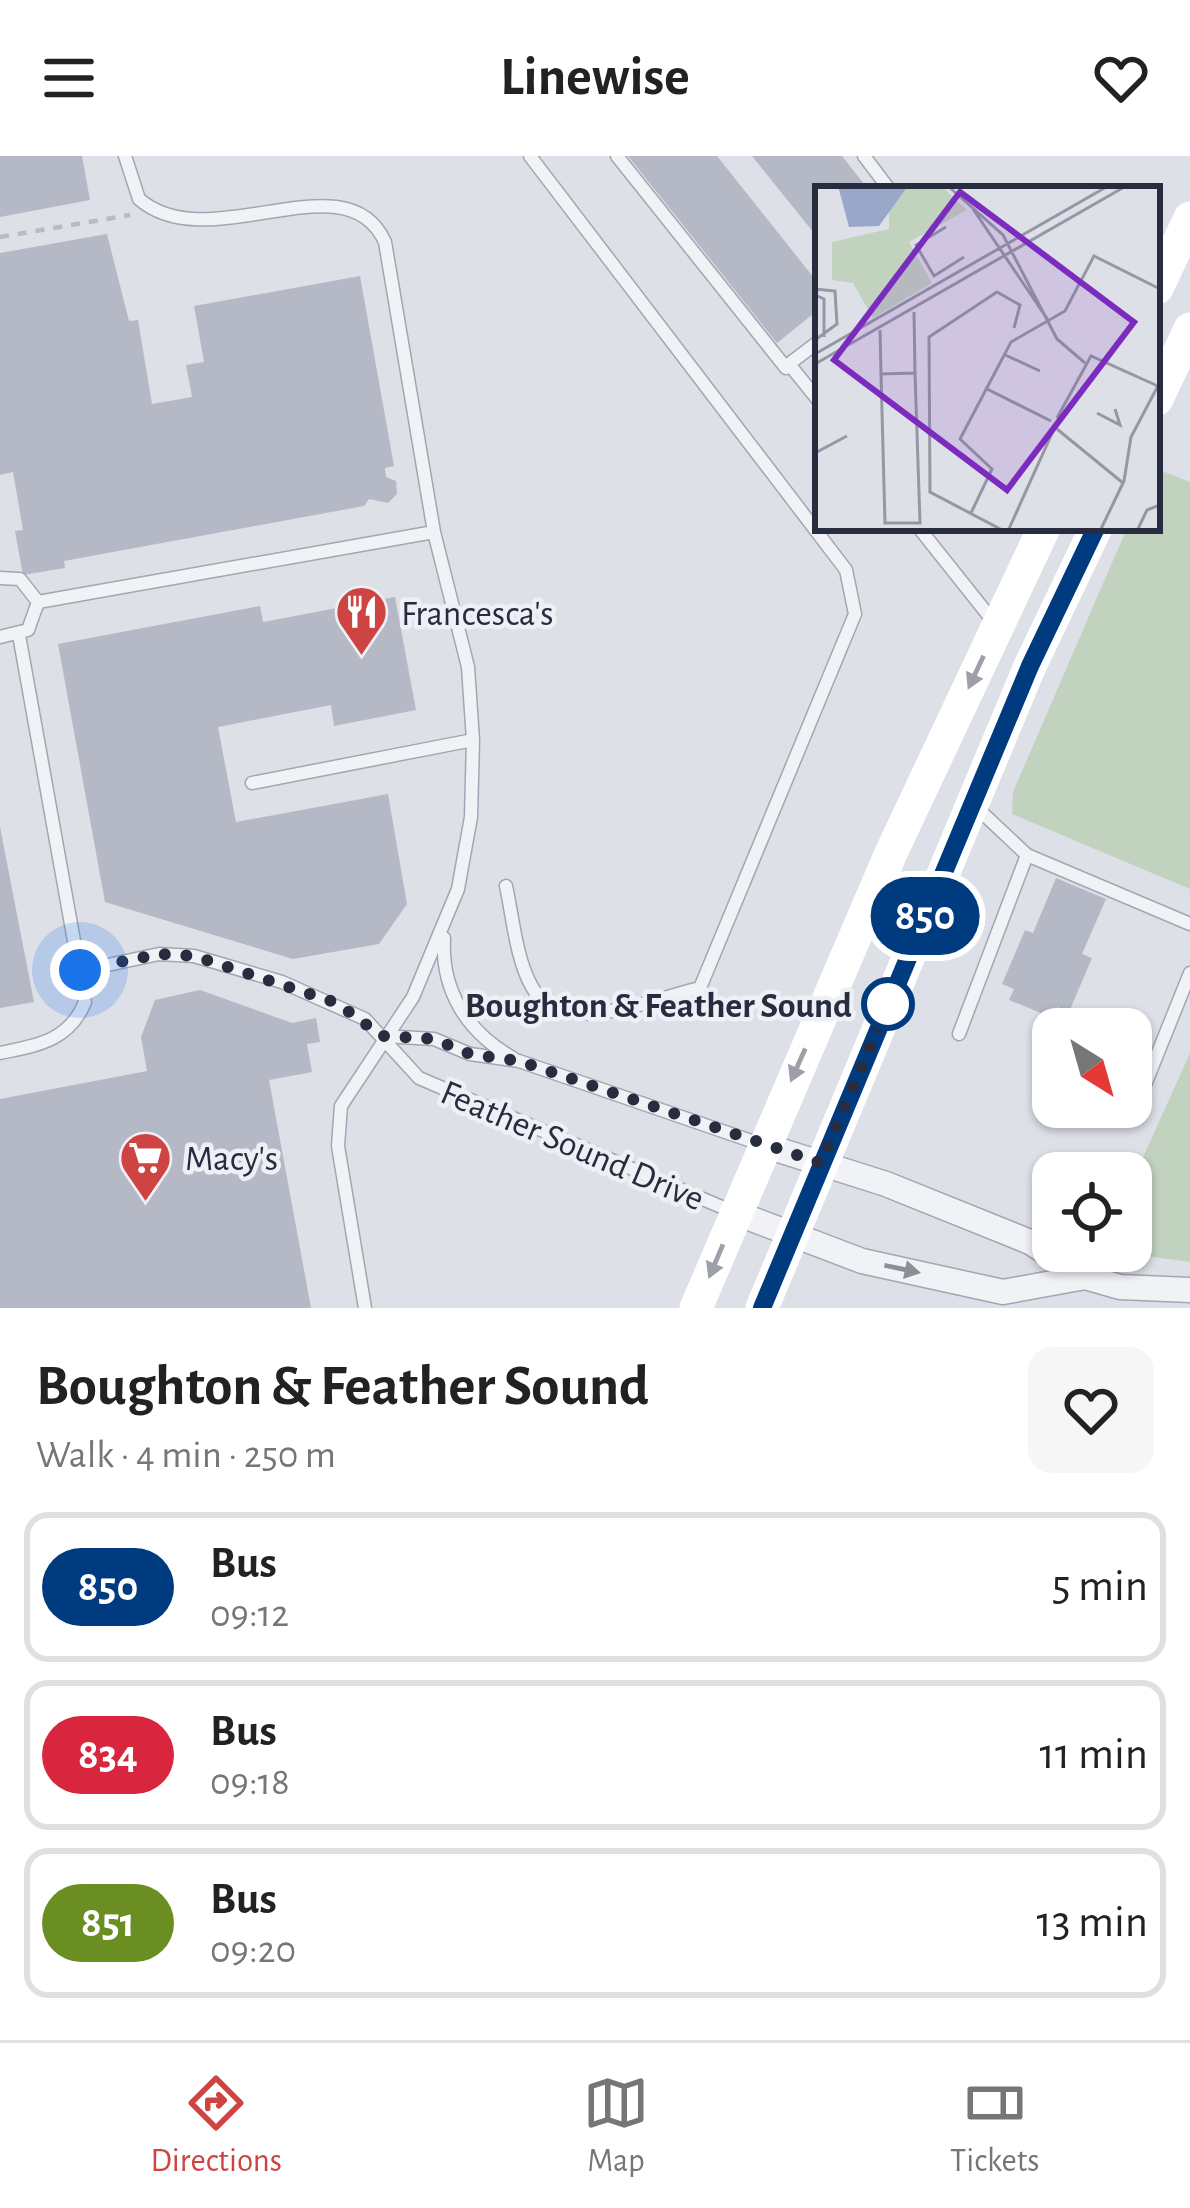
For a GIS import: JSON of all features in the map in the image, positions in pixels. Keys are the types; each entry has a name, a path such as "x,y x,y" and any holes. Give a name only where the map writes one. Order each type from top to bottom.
{"main road":[{"path":"1160,282 1190,218"},
{"path":"1160,392 1190,329"},
{"path":"696,1308 763,1145 1043,531"},
{"path":"762,1308 973,804 1095,531"}],"street":[{"name":"Feather Sound Drive","path":"763,1145 1030,1242 1116,1297 1190,1290"},
{"name":"Feather Sound Drive","path":"736,1213 862,1261 1003,1292 1085,1277"}],"lane":[{"path":"125,156 130,184 152,211 187,219 337,197 368,212 386,242 434,532 468,667 473,740 471,817 458,889 413,997 349,1087 337,1130 365,1308"},
{"path":"530,156 815,529"},
{"path":"616,156 786,368 815,344"},
{"path":"863,156 887,186"},
{"path":"789,364 815,396"},
{"path":"506,886 531,986 555,1009 588,1013 700,988 855,614 846,570 816,531"},
{"path":"921,531 998,627"},
{"path":"38,602 434,532"},
{"path":"0,578 20,579 38,602 34,622 20,635 0,637"},
{"path":"0,1053 51,1042 77,1022 85,1002 20,635"},
{"path":"251,783 473,740"},
{"path":"973,804 1028,856 1190,924"},
{"path":"958,1034 1028,856"},
{"path":"444,926 443,959 450,992 466,1021 490,1045 519,1061"},
{"path":"80,970 159,954 194,956 337,1003 382,1036"},
{"path":"1152,1067 1190,973"},
{"name":"Feather Sound Drive","path":"382,1036 434,1039 470,1054 519,1061 763,1145"},
{"name":"Feather Sound Drive","path":"382,1036 419,1078 736,1213"},
{"path":"1085,1277 1086,1272"}],"path":[{"path":"0,237 152,211"}],"green space":[{"path":"1160,470 1190,482 1190,889 1012,814 1013,792 1126,531 1160,531"},
{"path":"1190,1053 1190,1262 1152,1257 1152,1152 1145,1152"}],"building":[{"path":"0,156 82,156 90,200 0,217"},
{"path":"628,156 717,156 815,279 815,312 777,343"},
{"path":"752,156 842,156 866,186 815,186 815,234"},
{"path":"107,234 129,321 138,320 152,404 192,397 186,365 204,362 194,306 360,276 394,466 385,468 386,477 396,481 397,494 388,503 369,499 364,506 64,561 65,568 23,575 15,531 23,530 13,472 0,475 0,253"},
{"path":"395,597 416,710 334,726 331,705 218,727 236,822 388,794 407,904 379,944 293,959 105,902 58,644 260,606 263,622"},
{"path":"0,827 34,1002 0,1008"},
{"path":"1056,878 1106,899 1082,954 1092,958 1071,1008 1032,1009 1009,1000 1014,989 1002,984 1025,930 1033,933"},
{"name":"Macy's","path":"200,990 292,1023 316,1018 320,1042 307,1044 312,1072 269,1080 311,1308 0,1308 0,1099 147,1071 141,1037 155,1000"}],"bus line":[{"name":"850","path":"762,1308 1030,666 1095,531"}],"place":[{"name":"Francesca's","path":"362,658"},
{"name":"Boughton & Feather Sound","path":"888,1004"},
{"name":"Macy's","path":"146,1203"}],"route":[{"path":"80,970 159,954 231,965 337,1003 365,1018 382,1036 434,1039 470,1054 519,1061 821,1163 888,1004"}]}
